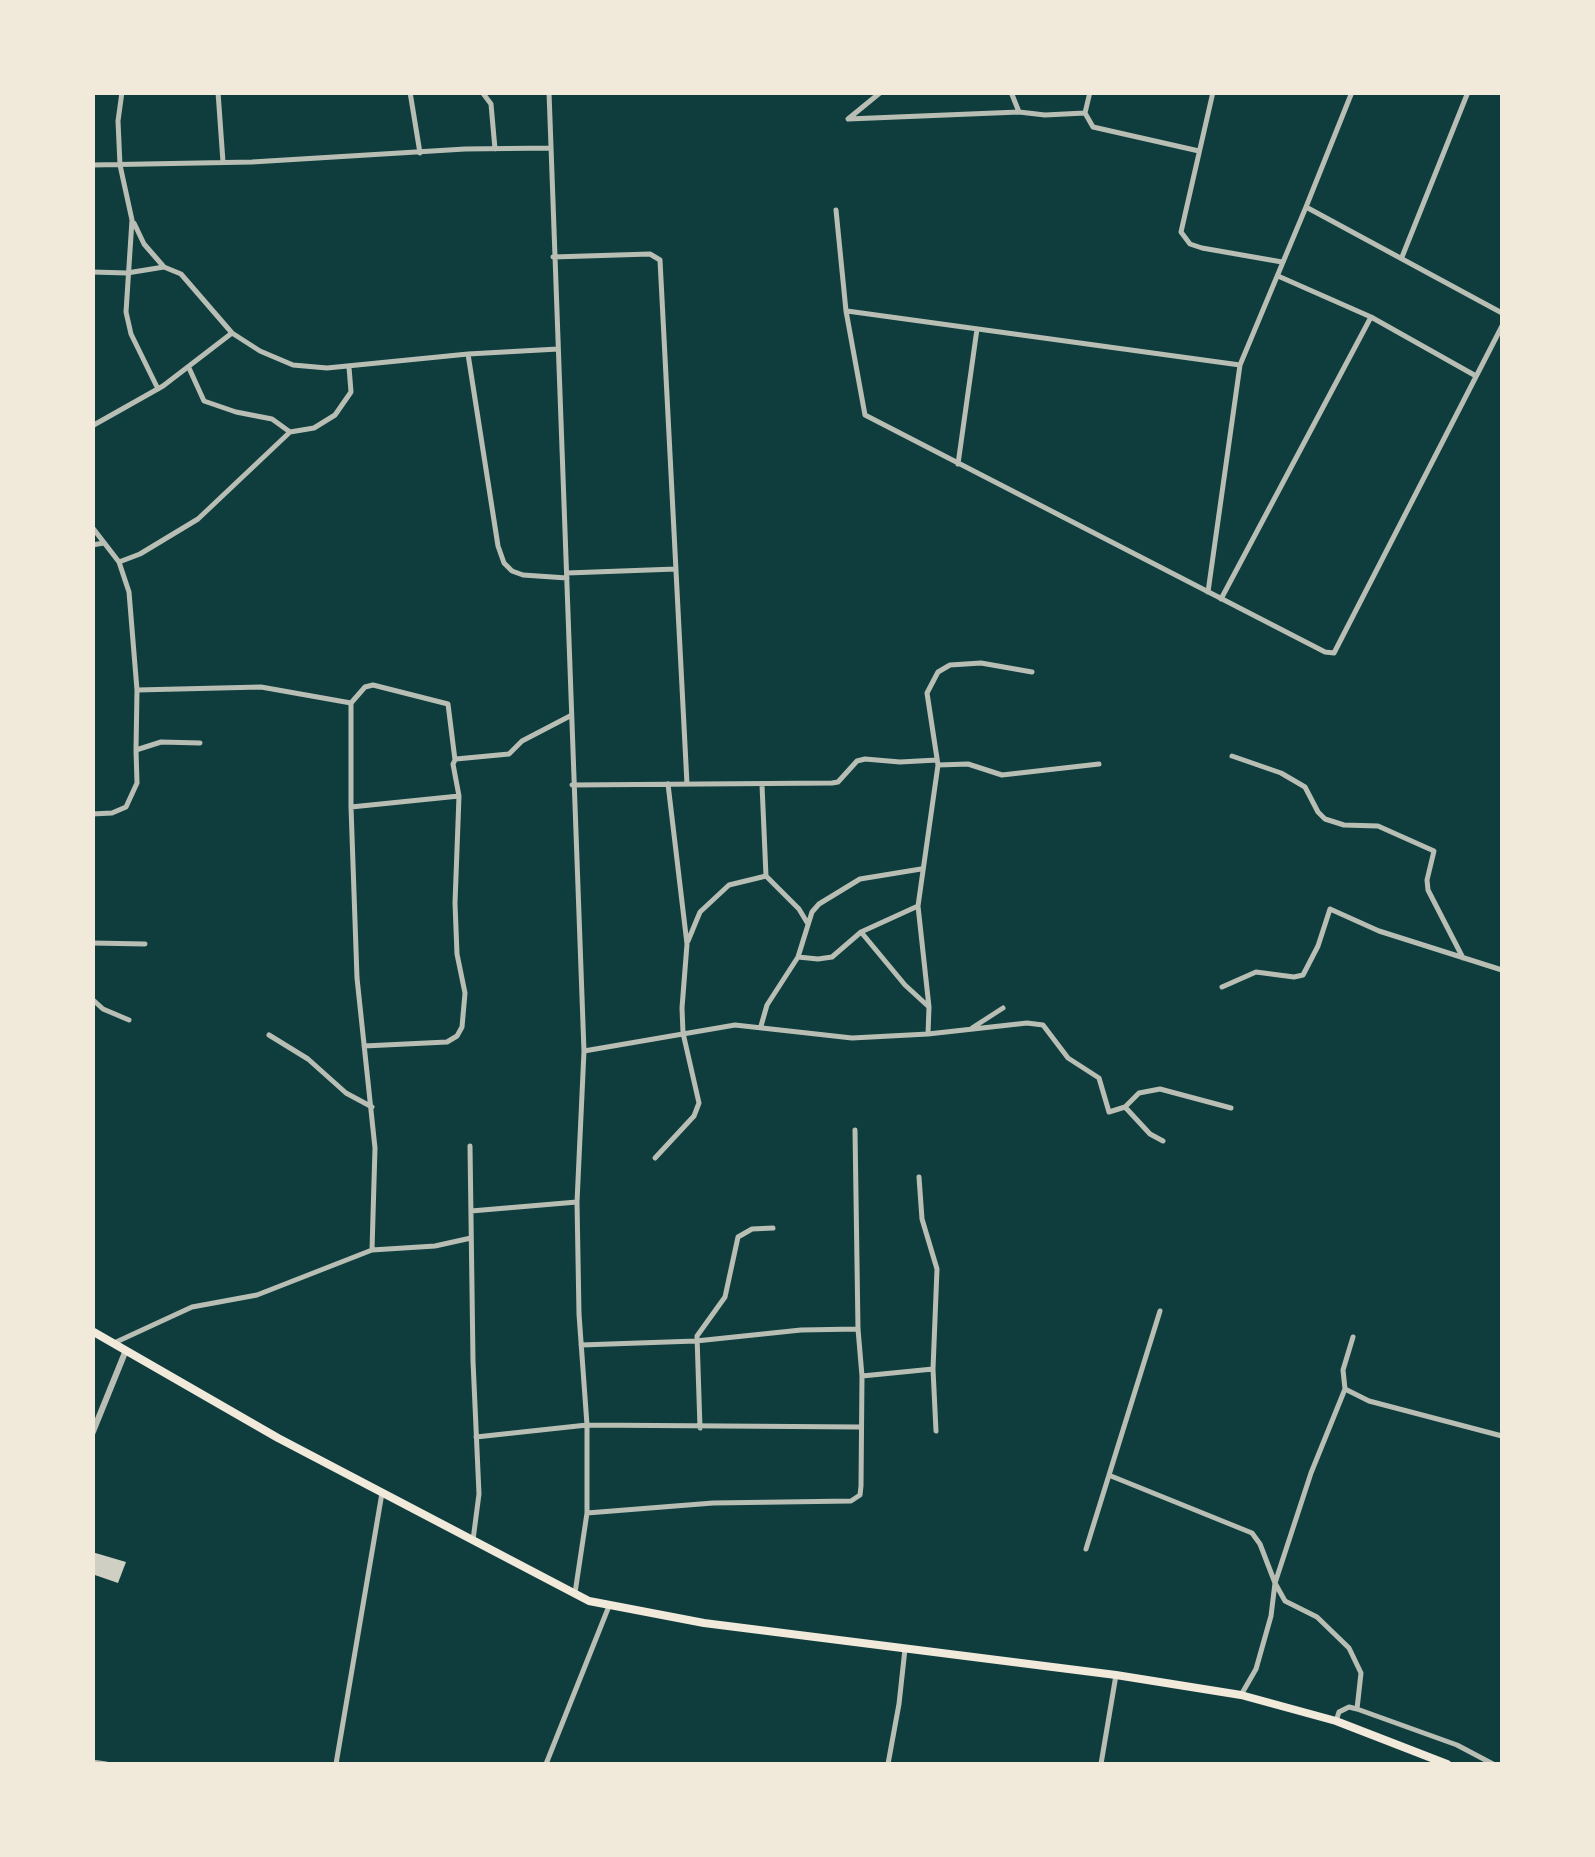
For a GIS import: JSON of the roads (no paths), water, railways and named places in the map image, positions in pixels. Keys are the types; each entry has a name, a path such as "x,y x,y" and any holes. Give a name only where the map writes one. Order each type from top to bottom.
{"main road":[{"path":"92,1331 278,1438 575,1596 704,1624 1116,1675 1241,1695 1336,1721 1447,1764"}],"street":[{"path":"122,92 118,121 120,165 132,220 144,244 164,267 180,274 232,333 260,351 293,365 349,367 558,349"},
{"path":"218,92 223,162"},
{"path":"410,92 420,153"},
{"path":"482,92 490,104 495,149"},
{"path":"549,92 584,1051 577,1202 587,1513 575,1596"},
{"path":"881,92 848,119 1085,113"},
{"path":"1011,92 1019,112"},
{"path":"1090,92 1085,113 1092,127 1198,151"},
{"path":"1213,92 1181,232 1190,244 1283,262"},
{"path":"1208,592 1240,366 1352,92"},
{"path":"1402,257 1468,92"},
{"path":"92,165 550,148"},
{"path":"1306,208 1502,313"},
{"path":"836,210 846,311 865,415 1325,652 1334,653 1502,326"},
{"path":"132,220 128,323 158,389"},
{"path":"553,258 650,254 660,260 687,784"},
{"path":"92,272 164,267"},
{"path":"1277,276 1371,317 1476,376"},
{"path":"846,311 1240,366"},
{"path":"1221,599 1371,317"},
{"path":"958,464 977,328"},
{"path":"92,426 158,389 232,333"},
{"path":"468,354 498,546 512,572 524,576 567,576 676,569"},
{"path":"119,562 140,554 198,519 290,432 314,428 335,415 351,392 349,367"},
{"path":"189,368 204,401 266,417 290,432"},
{"path":"92,527 119,562 129,592 137,690 137,782 126,806 112,813 92,814"},
{"path":"92,545 104,542"},
{"path":"928,1034 929,1007 918,906 938,762 926,705 931,681 950,664 965,662 1032,672"},
{"path":"364,1046 447,1042 458,1036 462,1027 465,993 457,954 459,796 448,704 374,685 365,686 352,703 351,807 357,978 364,1046 372,1107 375,1148 372,1250"},
{"path":"137,690 261,686 352,703"},
{"path":"455,760 508,754 522,741 570,716"},
{"path":"136,750 161,742 200,743"},
{"path":"1232,756 1305,786 1325,819 1378,826 1434,851 1428,890 1463,958"},
{"path":"572,785 838,782 865,758 968,764 1002,774 1099,764"},
{"path":"655,1158 694,1116 698,1104 683,1033 687,944 668,784"},
{"path":"762,785 766,876 786,894 808,924"},
{"path":"351,807 459,796"},
{"path":"761,1027 771,996 798,956 808,924 820,904 854,881 921,869"},
{"path":"687,944 700,912 729,885 766,876"},
{"path":"798,956 826,959 843,950 861,932 918,906"},
{"path":"1222,987 1256,972 1304,976 1330,909 1379,930 1502,970"},
{"path":"861,932 905,985 929,1007"},
{"path":"92,943 145,944"},
{"path":"92,998 129,1020"},
{"path":"969,1030 1003,1008"},
{"path":"584,1051 734,1025 852,1038 1027,1023 1043,1025 1068,1058 1099,1078 1109,1112 1125,1106 1139,1093 1160,1089 1231,1108"},
{"path":"269,1035 308,1058 346,1093 372,1107"},
{"path":"1125,1106 1150,1134 1163,1141"},
{"path":"587,1513 713,1503 851,1501 860,1494 862,1376 855,1130"},
{"path":"470,1146 479,1494 472,1542"},
{"path":"919,1177 922,1219 938,1269 933,1369 936,1431"},
{"path":"471,1212 577,1202"},
{"path":"700,1428 696,1341 700,1330 725,1297 738,1237 752,1229 773,1228"},
{"path":"114,1344 192,1308 258,1295 372,1250 435,1246 472,1238"},
{"path":"1086,1548 1160,1311"},
{"path":"582,1345 858,1329"},
{"path":"1241,1695 1256,1669 1271,1616 1274,1583 1345,1389 1343,1370 1353,1338"},
{"path":"92,1434 126,1350"},
{"path":"862,1376 933,1369"},
{"path":"1345,1389 1368,1401 1502,1436"},
{"path":"476,1437 587,1425 860,1427"},
{"path":"1111,1476 1252,1533 1286,1601 1317,1617 1349,1648 1361,1673 1357,1709"},
{"path":"336,1764 382,1493"},
{"path":"546,1764 609,1606"},
{"path":"888,1764 905,1648"},
{"path":"1100,1764 1116,1675"},
{"path":"1336,1721 1339,1712 1348,1707 1357,1709 1457,1745 1493,1764"},
{"path":"92,1762 106,1764"}]}
